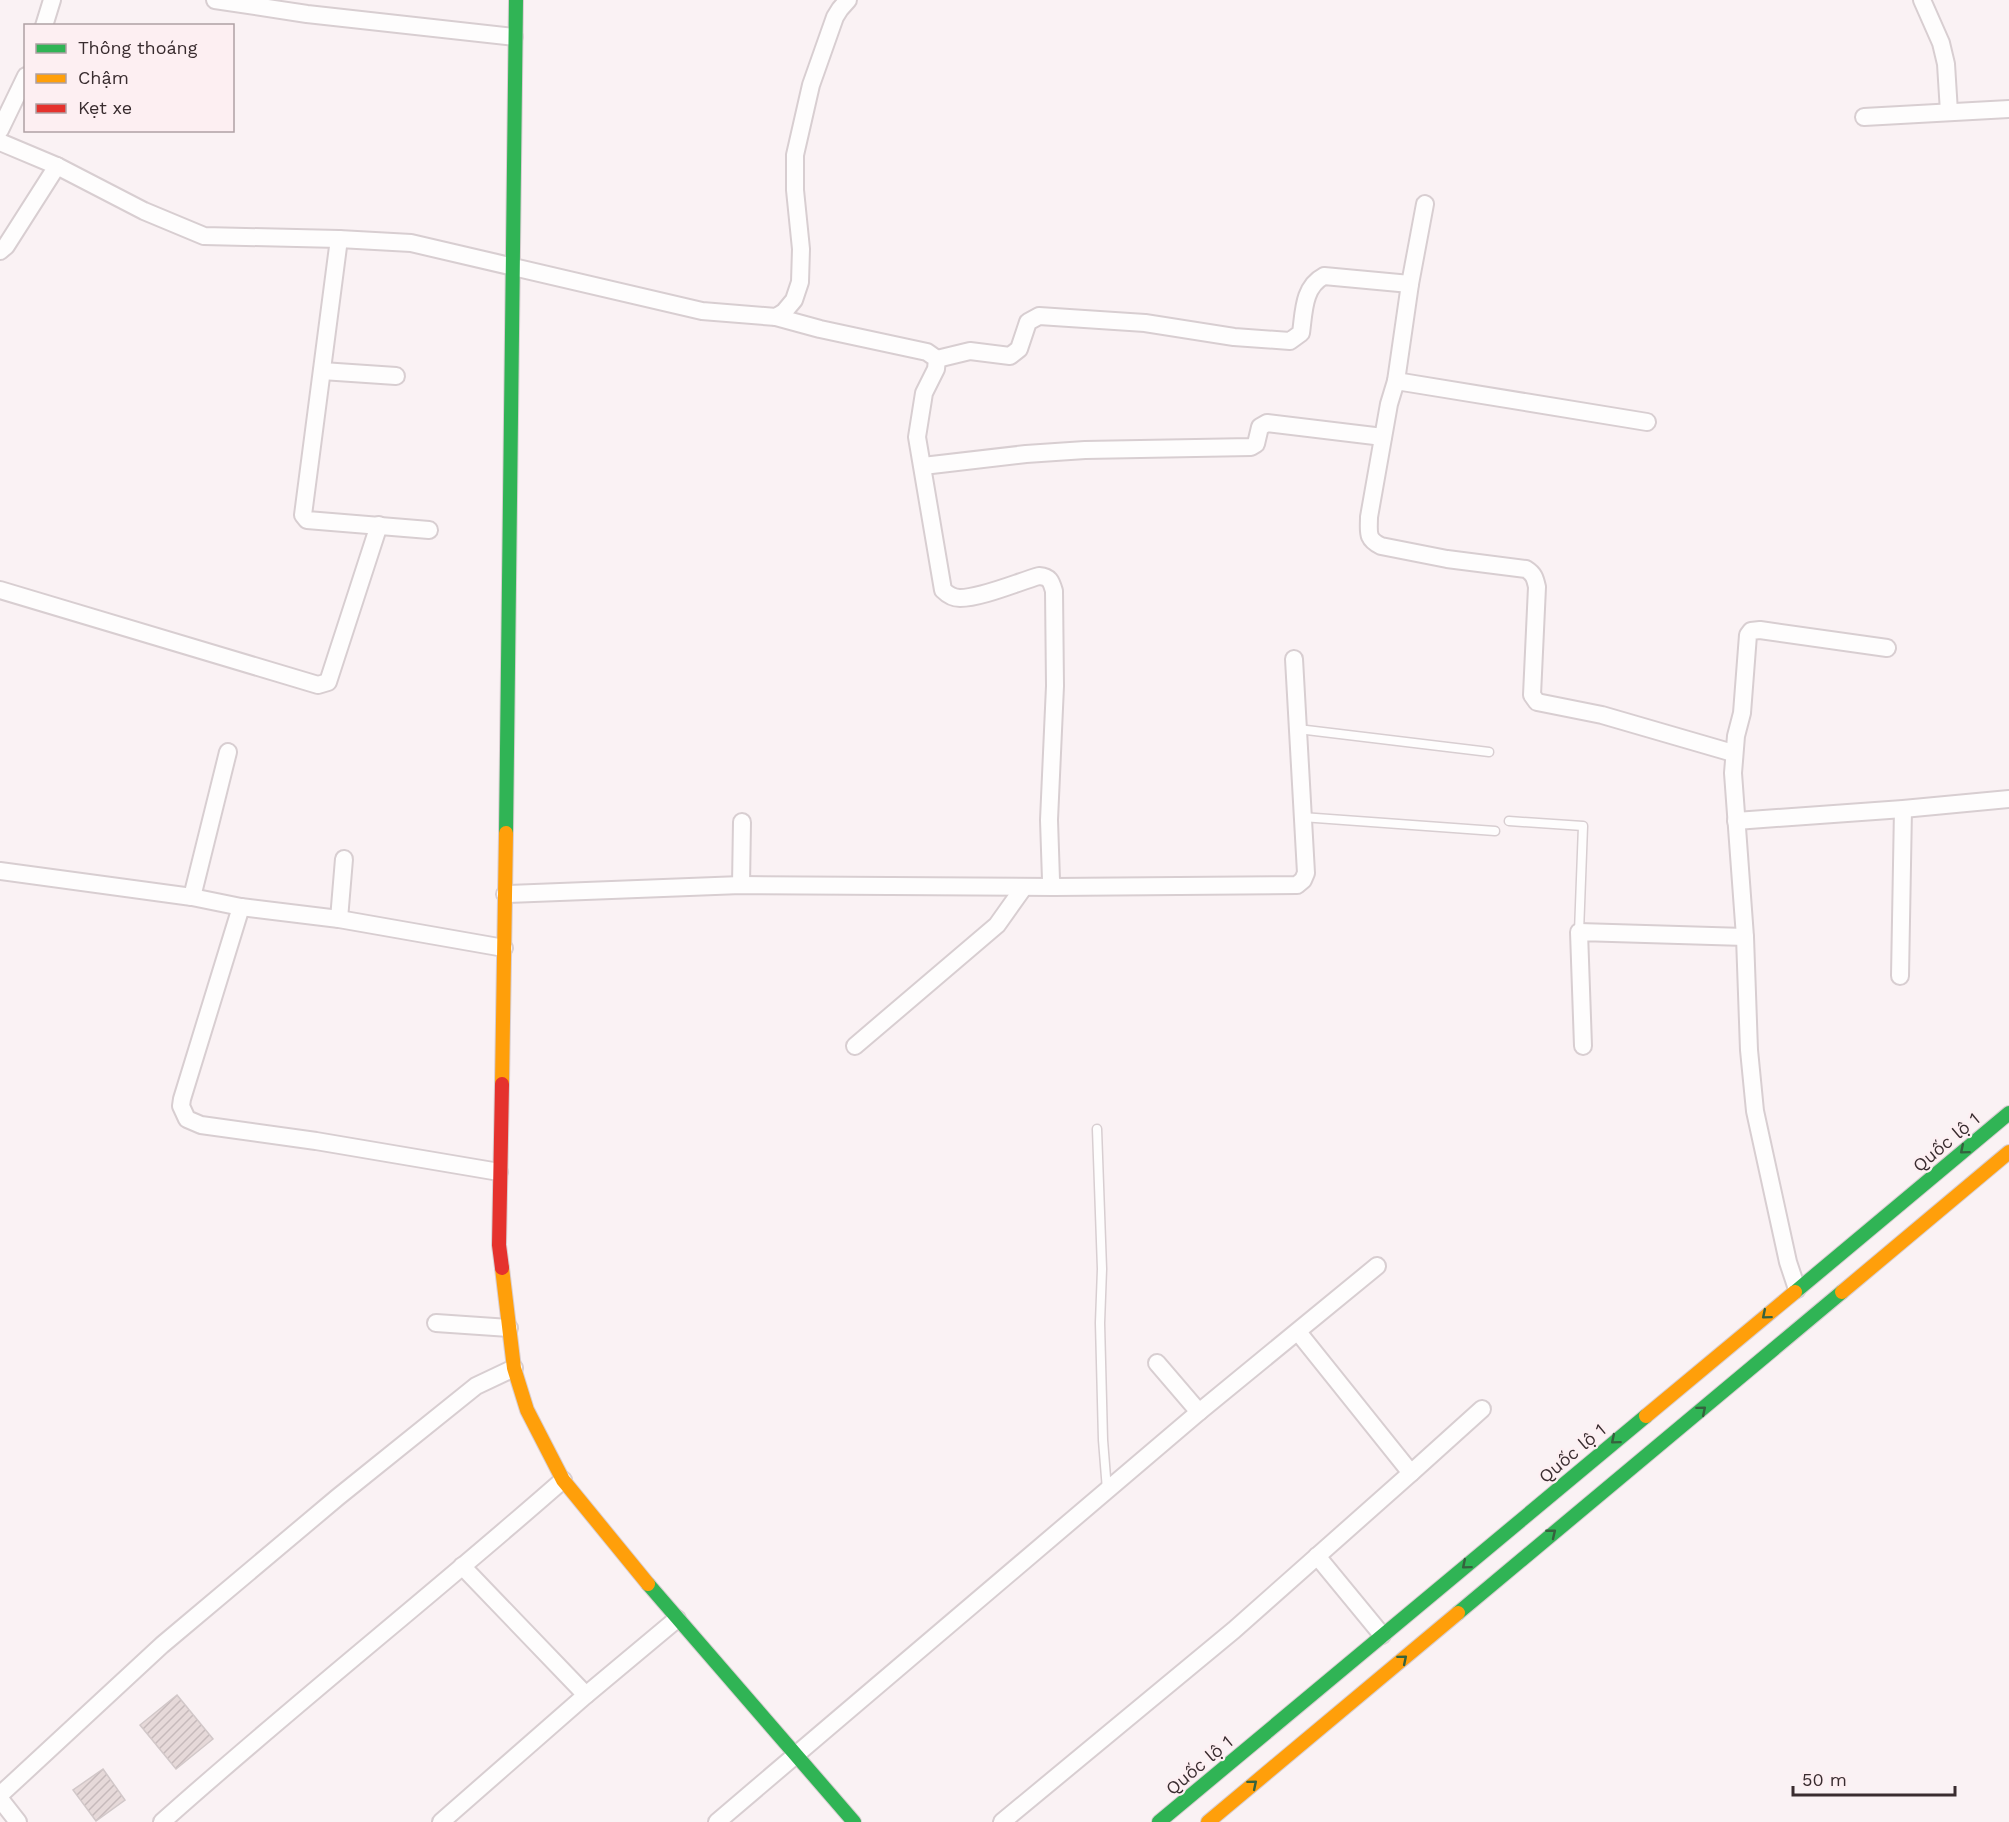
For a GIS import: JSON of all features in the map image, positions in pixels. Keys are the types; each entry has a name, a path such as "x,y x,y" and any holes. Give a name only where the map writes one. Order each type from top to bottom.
{"main road":[{"path":"516,0 511,267 510,607 499,1172 499,1245 514,1368 527,1410 562,1480 854,1822"},
{"name":"Quốc lộ 1","path":"1159,1822 2009,1113"},
{"path":"1208,1822 2009,1152"}],"street":[{"path":"45,24 52,0"},
{"path":"215,0 307,14 514,37"},
{"path":"777,317 794,300 801,272 795,190 797,143 811,85 835,17 848,0"},
{"path":"1922,0 1941,43 1946,64 1948,112"},
{"path":"0,130 24,80"},
{"path":"1864,117 2009,109"},
{"path":"0,142 57,166 144,211 204,236 339,238 411,243 702,311 777,317 820,329 927,352 936,359"},
{"path":"0,251 6,246 57,166"},
{"path":"1425,204 1410,284 1396,381 1389,404 1369,517 1369,534 1372,542 1413,554 1526,569 1532,572 1536,578 1537,587 1532,694 1537,702 1602,715 1733,753"},
{"path":"339,238 303,515 307,520 429,530"},
{"path":"936,359 970,351 1010,356 1019,349 1028,322 1039,316 1145,322 1233,337 1283,341 1301,333 1305,300 1315,280 1324,276 1410,284"},
{"path":"936,359 936,369 924,393 917,437 943,590 949,596 964,597 1039,576 1047,577 1052,581 1055,686 1049,820 1051,879 1054,887"},
{"path":"322,371 396,376"},
{"path":"1396,381 1647,422"},
{"path":"923,466 1026,454 1085,450 1251,447 1256,444 1260,427 1273,424 1383,437"},
{"path":"0,590 318,685 325,684 328,682 379,525"},
{"path":"1797,1289 1788,1262 1755,1111 1749,1050 1745,937 1733,753 1742,713 1748,635 1751,631 1760,630 1887,648"},
{"path":"505,894 741,885 1024,887 1297,885 1306,873 1301,817 1294,659"},
{"path":"192,897 228,752"},
{"path":"1736,821 1904,810 2009,799"},
{"path":"1900,976 1904,810"},
{"path":"741,885 742,822"},
{"path":"339,919 344,859"},
{"path":"0,871 192,897 241,907 339,919 504,948"},
{"path":"855,1046 997,925 1024,887"},
{"path":"241,907 182,1099 181,1106 187,1119 201,1125 499,1172"},
{"path":"1583,1046 1579,932 1745,937"},
{"path":"717,1822 1199,1412 1377,1266"},
{"path":"436,1323 509,1328"},
{"path":"1298,1332 1411,1473"},
{"path":"1157,1363 1199,1412"},
{"path":"18,1822 0,1797 162,1645 329,1504 476,1386 514,1368"},
{"path":"1002,1822 1233,1630 1482,1409"},
{"path":"162,1822 219,1770 562,1480"},
{"path":"1317,1556 1382,1635"},
{"path":"462,1566 586,1695"},
{"path":"441,1822 678,1618"}],"lane":[{"path":"1298,729 1489,752"},
{"path":"1301,817 1495,831"},
{"path":"1509,821 1583,826 1579,932"},
{"path":"1097,1130 1103,1440 1107,1490"}],"building":[{"path":"177,1695 213,1739 176,1769 140,1725"},
{"path":"103,1769 125,1800 96,1821 73,1790"}],"traffic: fast":[{"path":"506,833 516,0"},
{"path":"1795,1292 2009,1113"},
{"path":"1458,1613 1842,1292"},
{"path":"1159,1822 1646,1416"},
{"path":"648,1584 854,1822"}],"traffic: slow":[{"path":"502,1084 506,833"},
{"path":"1842,1292 2009,1152"},
{"path":"502,1268 514,1368 527,1410 563,1480 648,1584"},
{"path":"1646,1416 1795,1292"},
{"path":"1208,1822 1458,1613"}],"traffic: jam":[{"path":"502,1084 499,1245 502,1268"}]}
